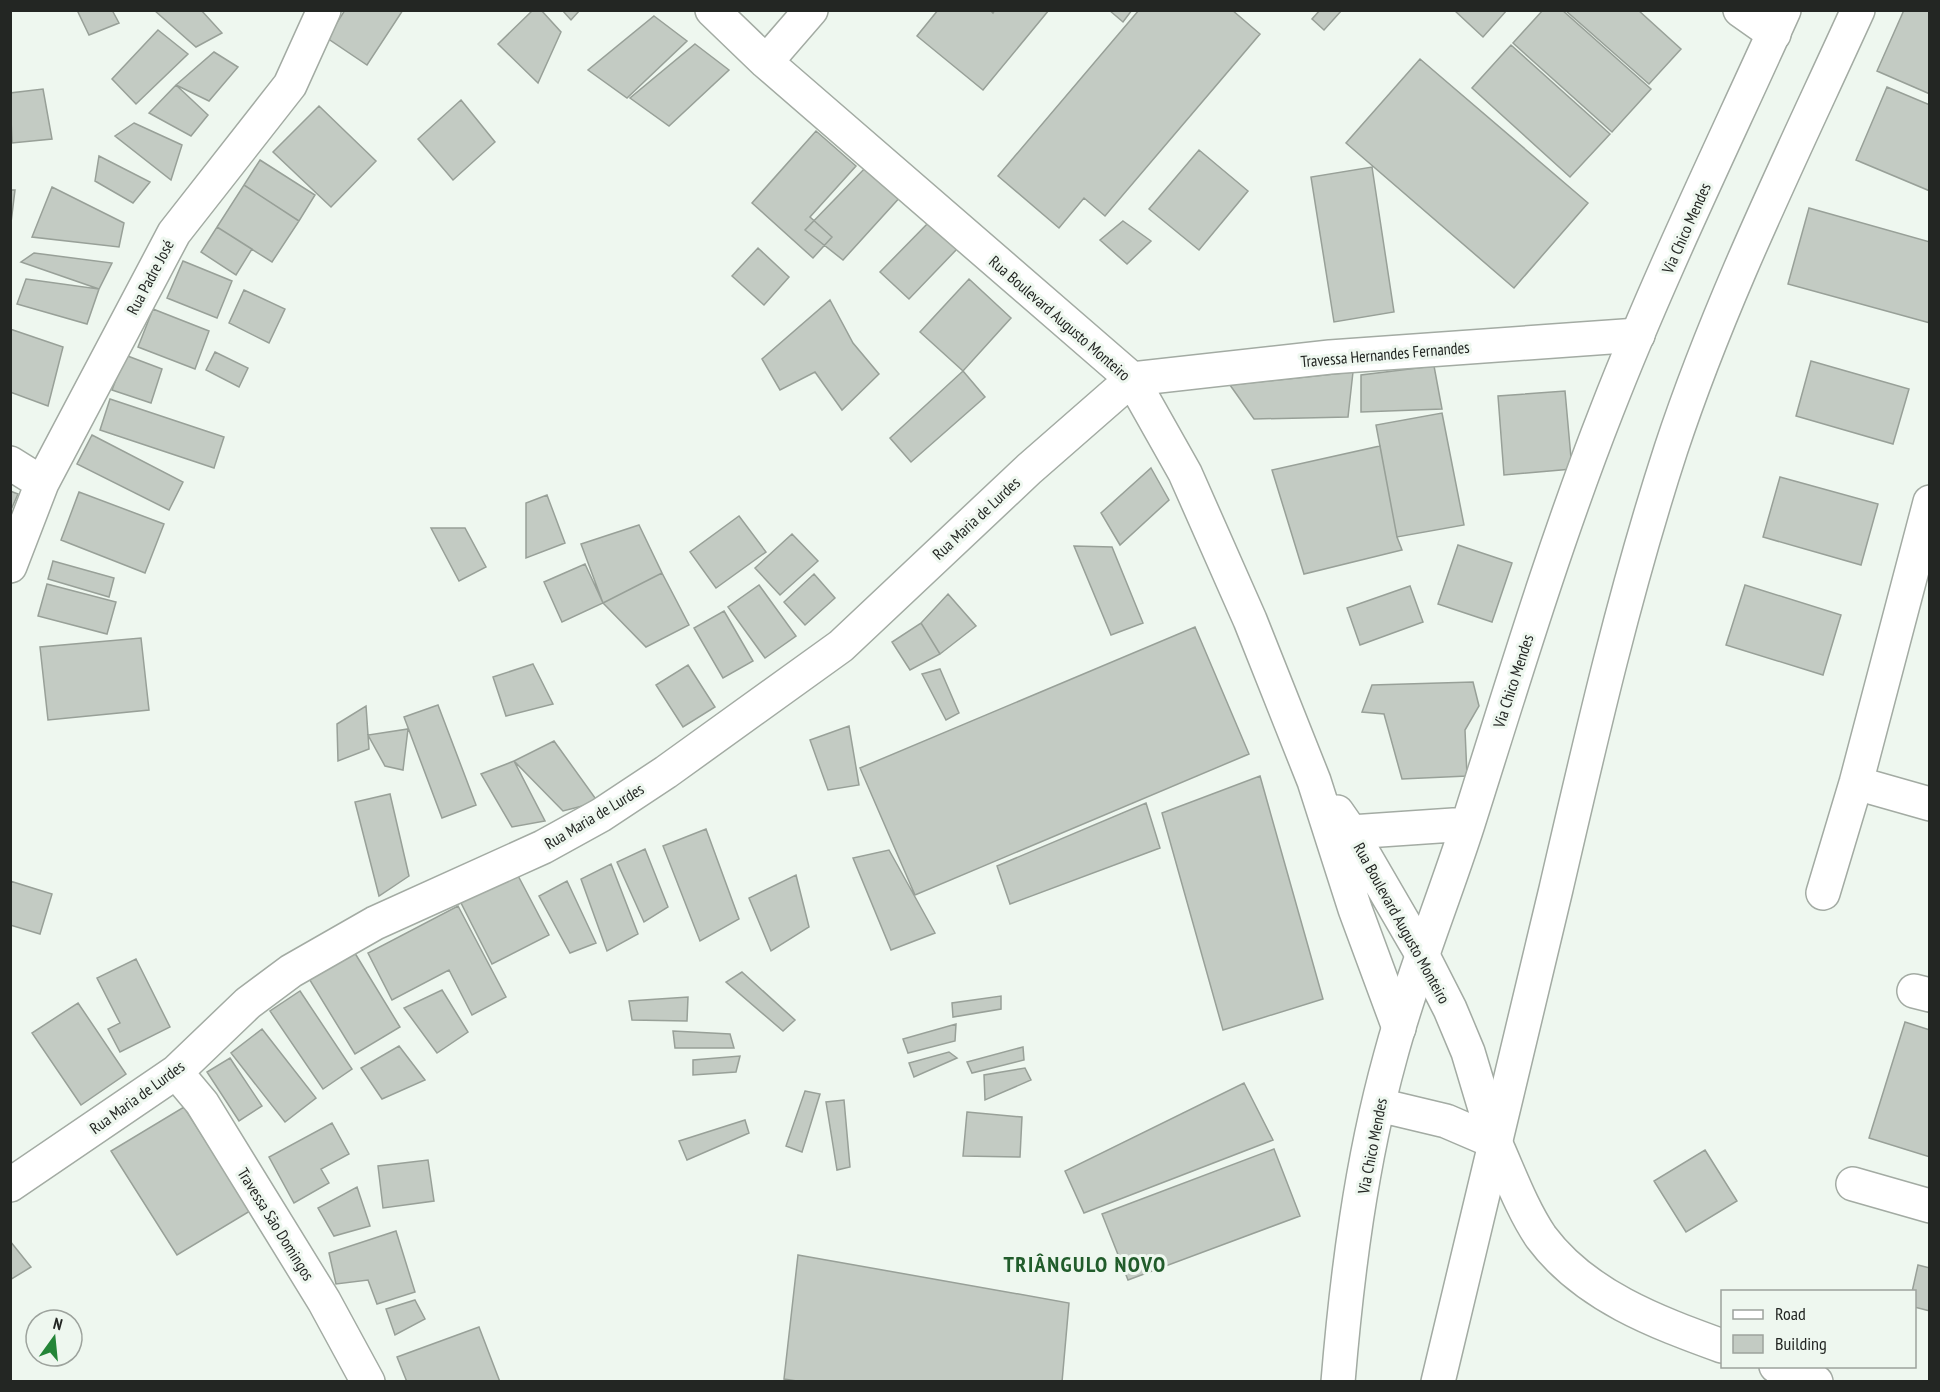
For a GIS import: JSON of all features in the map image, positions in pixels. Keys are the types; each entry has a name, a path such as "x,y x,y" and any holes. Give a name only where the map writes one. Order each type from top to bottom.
{"street":[{"name":"Rua Padre José","path":"10,566 42,483 174,233 290,85 324,10"},
{"name":"Rua Boulevard Augusto Monteiro","path":"712,10 766,62 1132,379 1185,473 1250,620 1314,782 1355,909 1399,1028"},
{"path":"766,62 811,10"},
{"path":"1740,10 1779,22"},
{"path":"1438,1382 1614,651 1670,452 1700,365 1738,274 1858,10"},
{"name":"Via Chico Mendes","path":"1338,1382 1356,1236 1379,1104 1399,1028 1468,824 1504,704 1606,413 1638,335 1779,22"},
{"name":"Travessa Hernandes Fernandes","path":"1132,379 1330,357 1638,335"},
{"name":"Rua Maria de Lurdes","path":"10,1185 176,1072 248,1003 291,971 375,922 543,847 601,815 783,688 841,646 1021,477 1132,379"},
{"path":"10,463 42,483"},
{"path":"1823,893 1856,783 1929,502"},
{"name":"Rua Boulevard Augusto Monteiro","path":"1314,782 1351,832 1423,956 1468,1052 1495,1142 1540,1236 1593,1288 1626,1306 1721,1346"},
{"path":"1856,783 1929,804"},
{"path":"1351,832 1468,824"},
{"name":"Travessa São Domingos","path":"176,1072 202,1103 324,1301 368,1382"},
{"path":"1379,1104 1446,1121 1495,1142"},
{"path":"1853,1184 1929,1206"},
{"path":"1781,1368 1816,1382"}],"building":[{"path":"77,10 112,10 119,23 89,35"},
{"path":"154,10 201,10 222,33 196,47"},
{"path":"345,10 403,10 367,65 327,38"},
{"path":"533,10 541,10 561,32 538,83 498,44"},
{"path":"562,10 580,10 571,20"},
{"path":"938,10 990,10 993,13 995,10 1049,10 983,90 917,36"},
{"path":"1109,10 1132,10 1123,22"},
{"path":"1139,10 1232,10 1260,34 1105,216 1084,198 1059,228 998,176"},
{"path":"1320,10 1342,10 1324,30 1312,19"},
{"path":"1454,10 1507,10 1483,37"},
{"path":"1543,10 1562,10 1651,89 1612,132 1513,43"},
{"path":"1565,10 1638,10 1681,49 1649,84"},
{"path":"1904,10 1930,10 1930,94 1877,71"},
{"path":"654,16 687,41 627,98 588,70"},
{"path":"158,30 188,54 136,104 112,79"},
{"path":"695,44 729,70 669,126 630,98"},
{"path":"1511,45 1610,134 1570,177 1472,88"},
{"path":"214,52 238,67 209,101 176,85"},
{"path":"1420,59 1588,203 1514,288 1346,143"},
{"path":"176,85 208,115 191,136 149,113"},
{"path":"1887,87 1930,105 1930,191 1856,160"},
{"path":"43,89 52,139 12,143 10,93"},
{"path":"461,100 495,142 453,180 418,139"},
{"path":"319,106 376,161 331,207 273,152"},
{"path":"134,123 182,145 171,180 115,136"},
{"path":"816,131 856,166 810,217 832,237 813,258 752,203"},
{"path":"1199,150 1248,191 1199,250 1149,209"},
{"path":"99,156 150,182 133,203 95,181"},
{"path":"260,160 315,195 299,221 244,185"},
{"path":"868,165 902,195 843,260 805,230"},
{"path":"1372,167 1394,312 1334,322 1311,177"},
{"path":"244,185 299,221 272,262 217,227"},
{"path":"52,187 124,223 119,247 32,237"},
{"path":"10,190 15,190 10,231"},
{"path":"1809,208 1930,242 1930,323 1788,284"},
{"path":"930,221 958,248 909,299 880,272"},
{"path":"1123,221 1151,241 1127,264 1100,240"},
{"path":"217,227 252,249 236,275 201,252"},
{"path":"758,248 789,277 764,305 732,276"},
{"path":"34,253 112,263 99,289 21,262"},
{"path":"183,261 232,281 217,318 167,298"},
{"path":"26,279 99,289 87,324 17,304"},
{"path":"969,279 1011,318 963,371 920,332"},
{"path":"244,290 285,309 269,343 229,323"},
{"path":"830,300 853,343 879,374 842,410 815,372 780,390 762,359"},
{"path":"153,309 209,331 195,369 138,347"},
{"path":"10,329 63,347 48,406 10,392"},
{"path":"215,352 248,368 239,387 206,370"},
{"path":"125,355 162,369 151,403 112,390"},
{"path":"1811,361 1909,389 1893,444 1796,416"},
{"path":"1434,366 1442,409 1361,412 1361,375"},
{"path":"963,371 985,397 911,462 890,438"},
{"path":"1353,372 1348,417 1254,419 1230,385"},
{"path":"1565,391 1572,469 1504,475 1498,396"},
{"path":"110,399 224,437 214,468 100,430"},
{"path":"1442,413 1464,525 1397,537 1376,425"},
{"path":"92,435 183,482 169,510 77,464"},
{"path":"1380,446 1397,537 1402,550 1304,574 1272,470"},
{"path":"1151,468 1169,500 1120,545 1101,513"},
{"path":"1780,477 1878,504 1861,565 1763,537"},
{"path":"10,491 18,494 10,512"},
{"path":"79,492 164,524 145,573 61,540"},
{"path":"547,495 565,543 526,558 526,503"},
{"path":"739,516 766,552 716,588 690,552"},
{"path":"639,525 662,573 603,603 581,544"},
{"path":"431,528 465,528 486,567 459,581"},
{"path":"792,534 818,561 780,595 755,568"},
{"path":"1458,545 1512,563 1492,622 1438,604"},
{"path":"1074,546 1112,547 1143,623 1111,635"},
{"path":"53,561 114,578 109,597 48,579"},
{"path":"585,564 603,603 562,622 544,582"},
{"path":"662,573 689,625 646,647 603,603"},
{"path":"814,574 835,598 805,625 784,602"},
{"path":"47,584 116,602 107,634 38,616"},
{"path":"759,585 796,636 765,658 728,607"},
{"path":"1745,585 1841,615 1823,675 1726,645"},
{"path":"1410,586 1423,622 1360,645 1347,608"},
{"path":"948,594 976,626 940,654 921,623"},
{"path":"724,611 753,661 723,678 694,628"},
{"path":"921,623 940,654 910,670 892,642"},
{"path":"1195,627 1249,754 915,895 860,768"},
{"path":"141,638 149,710 48,720 40,647"},
{"path":"533,664 553,704 506,716 493,677"},
{"path":"688,665 715,707 683,727 656,685"},
{"path":"940,669 959,713 946,720 922,674"},
{"path":"1473,682 1479,706 1465,730 1467,776 1402,779 1384,714 1362,712 1372,685"},
{"path":"438,705 476,805 442,818 404,717"},
{"path":"366,706 369,749 338,761 337,724"},
{"path":"849,726 859,785 828,790 810,740"},
{"path":"408,729 403,770 385,766 368,735"},
{"path":"554,741 598,802 563,811 514,761"},
{"path":"514,761 545,821 512,827 481,774"},
{"path":"1260,776 1323,999 1223,1030 1162,813"},
{"path":"390,794 409,876 379,896 355,802"},
{"path":"1146,803 1160,848 1010,904 997,866"},
{"path":"706,829 739,919 700,941 663,846"},
{"path":"645,849 668,907 644,922 617,862"},
{"path":"889,850 935,933 891,950 853,858"},
{"path":"611,864 638,934 607,951 581,879"},
{"path":"514,868 549,935 492,964 458,897"},
{"path":"796,875 809,927 771,951 749,898"},
{"path":"10,881 52,894 40,934 10,925"},
{"path":"567,881 596,943 570,953 539,896"},
{"path":"458,906 506,997 472,1015 449,970 392,1000 368,953"},
{"path":"353,950 400,1027 355,1054 308,977"},
{"path":"136,959 170,1027 120,1052 108,1029 120,1023 97,978"},
{"path":"742,972 795,1020 783,1031 726,982"},
{"path":"442,990 468,1032 437,1053 404,1008"},
{"path":"300,991 352,1069 323,1089 270,1011"},
{"path":"1001,996 1001,1009 953,1017 952,1003"},
{"path":"688,997 687,1021 632,1020 629,1001"},
{"path":"78,1003 126,1074 81,1105 32,1033"},
{"path":"1905,1022 1930,1030 1930,1157 1869,1138"},
{"path":"956,1024 955,1041 908,1053 903,1039"},
{"path":"262,1029 316,1098 285,1122 231,1053"},
{"path":"673,1031 730,1034 734,1048 675,1048"},
{"path":"399,1046 425,1080 382,1099 361,1068"},
{"path":"1023,1047 1024,1060 972,1073 967,1062"},
{"path":"949,1052 957,1058 914,1077 909,1063"},
{"path":"740,1056 736,1072 693,1075 693,1060"},
{"path":"230,1058 262,1106 239,1121 207,1072"},
{"path":"1025,1068 1031,1080 985,1100 984,1075"},
{"path":"1244,1083 1273,1140 1084,1213 1065,1171"},
{"path":"805,1091 820,1094 802,1152 786,1146"},
{"path":"844,1100 850,1167 837,1170 826,1102"},
{"path":"184,1107 250,1211 177,1255 111,1151"},
{"path":"967,1112 1022,1117 1020,1157 963,1156"},
{"path":"745,1120 749,1133 687,1160 679,1141"},
{"path":"332,1123 349,1154 321,1169 329,1183 294,1203 269,1157"},
{"path":"1274,1149 1300,1216 1128,1280 1102,1214"},
{"path":"1705,1150 1737,1201 1686,1232 1654,1181"},
{"path":"428,1160 434,1201 383,1208 378,1166"},
{"path":"357,1187 370,1226 334,1236 318,1208"},
{"path":"396,1231 415,1292 377,1304 368,1280 336,1284 329,1253"},
{"path":"10,1241 31,1267 10,1280"},
{"path":"798,1255 1069,1303 1062,1382 803,1382 784,1379"},
{"path":"1918,1265 1930,1268 1930,1311 1916,1308 1916,1290 1912,1290"},
{"path":"415,1300 425,1319 395,1335 386,1309"},
{"path":"479,1327 500,1382 407,1382 397,1357"}],"district":[{"name":"TRIÂNGULO NOVO","path":"1085,1264"}]}
